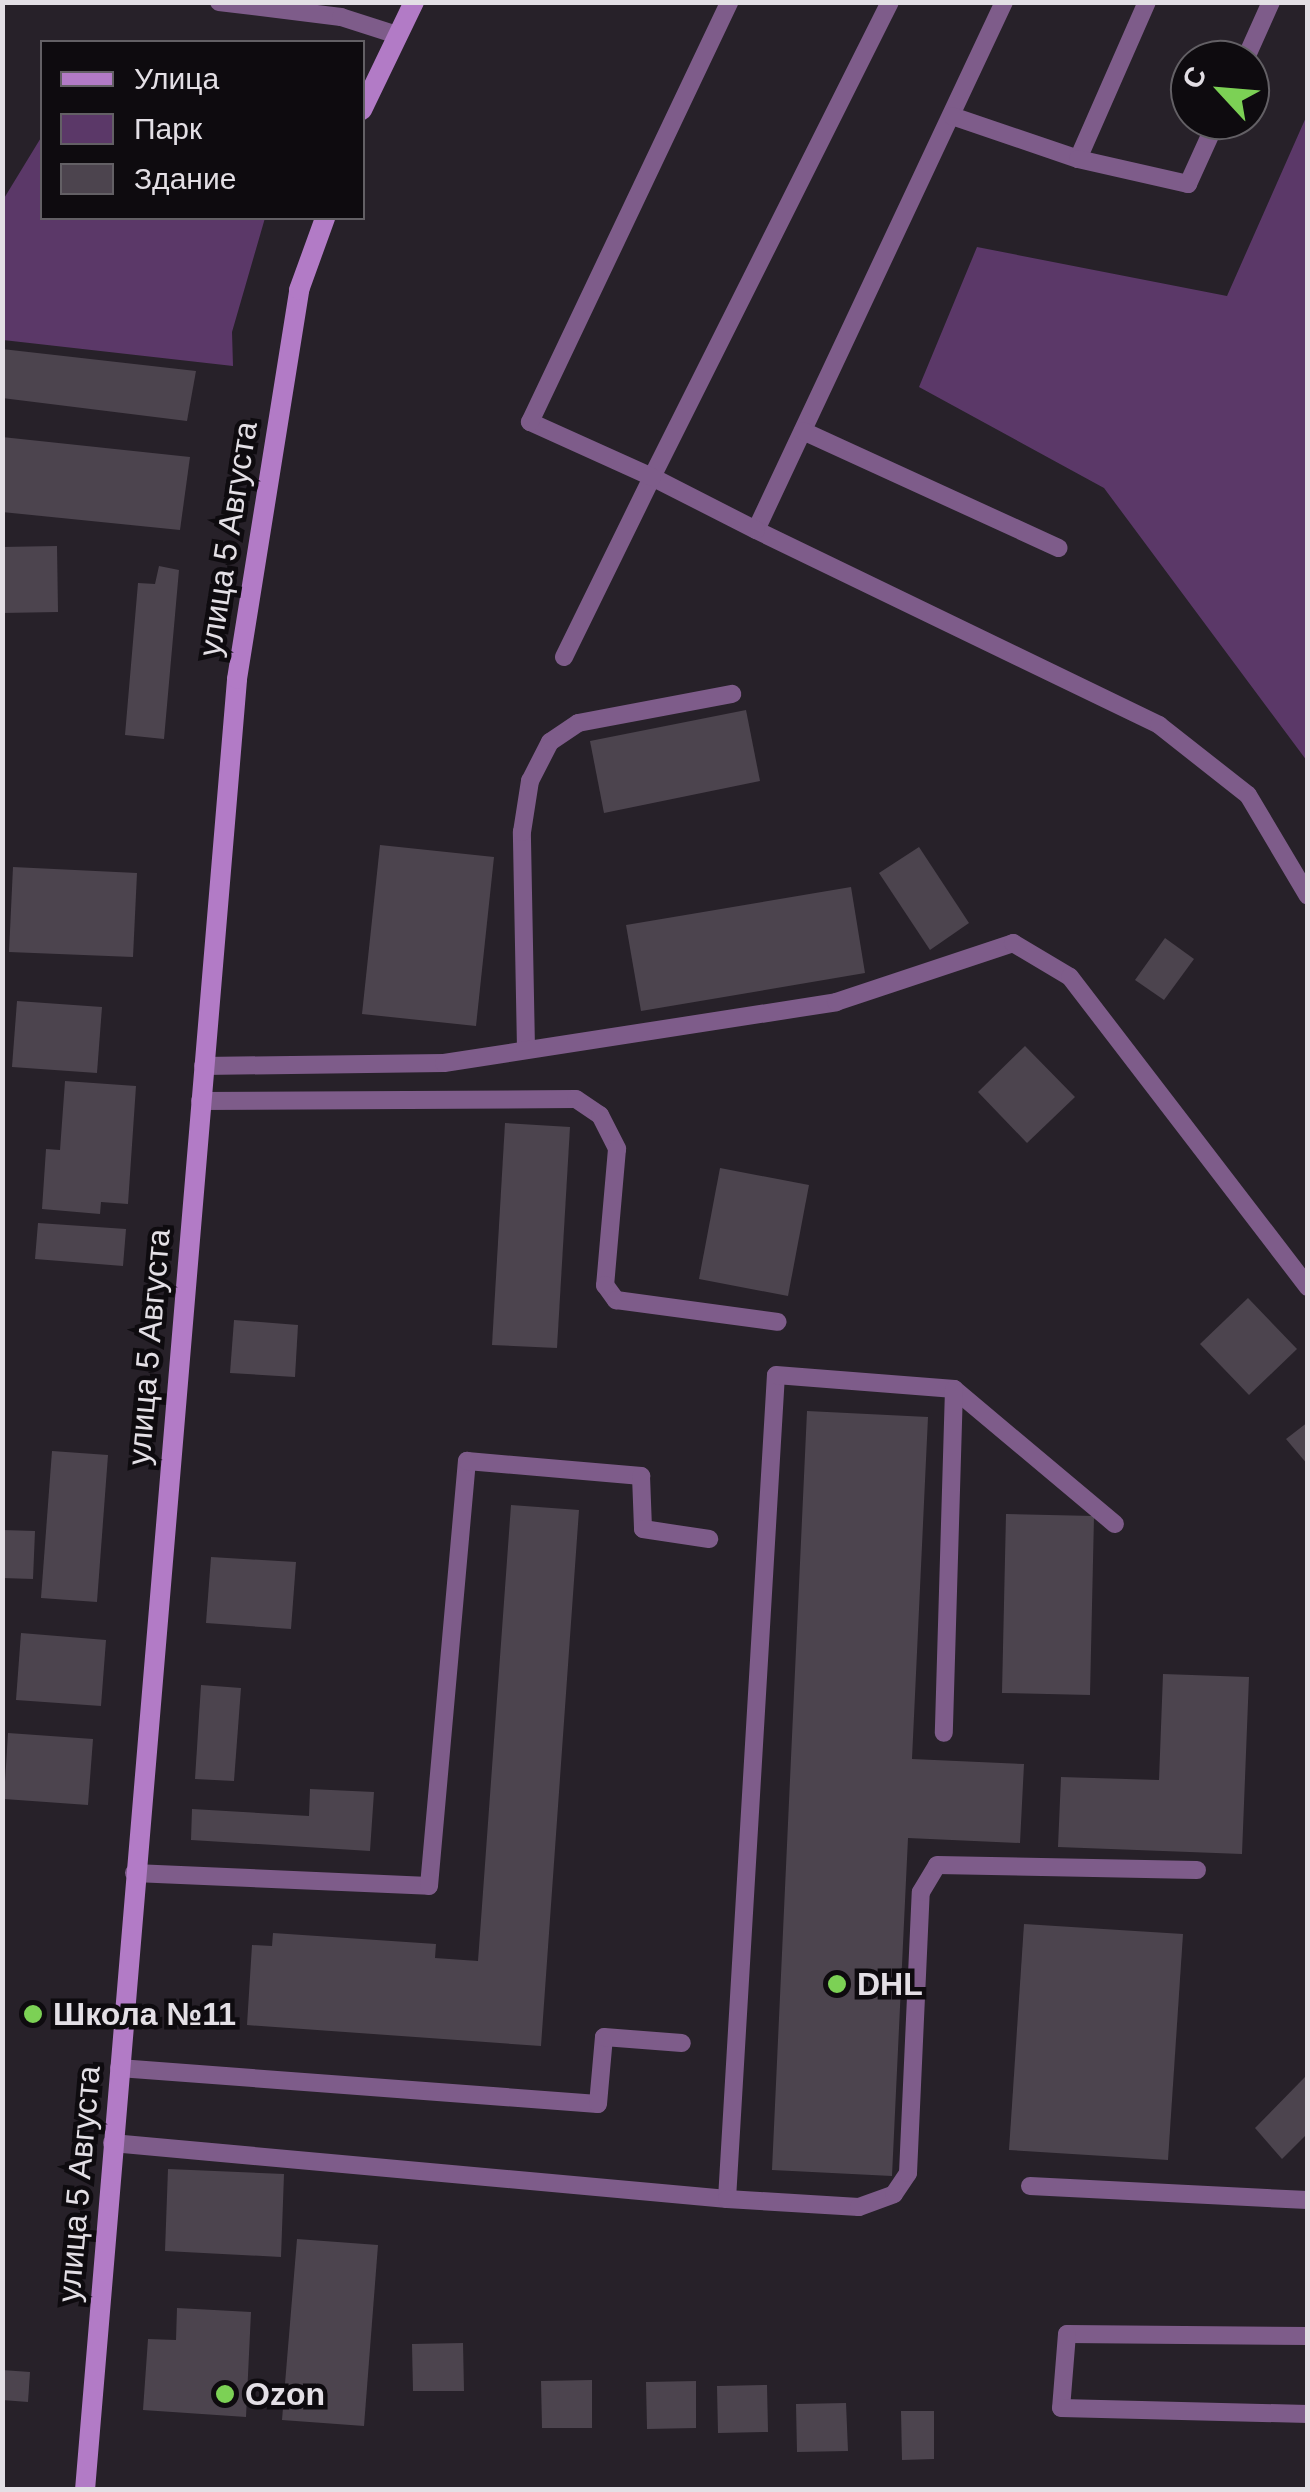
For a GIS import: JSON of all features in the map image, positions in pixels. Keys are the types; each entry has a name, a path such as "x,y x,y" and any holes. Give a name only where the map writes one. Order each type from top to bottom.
{"main road":[{"path":"365,104 414,2"},
{"name":"улица 5 Августа","path":"85,2490 236,679 299,290 323,220"}],"lane":[{"path":"219,2 340,17 398,36"},
{"path":"729,2 530,422 652,476 1159,724 1248,794 1308,896"},
{"path":"564,657 890,2"},
{"path":"756,530 1004,2"},
{"path":"1078,160 1148,2"},
{"path":"1254,40 1272,2"},
{"path":"952,116 1078,160 1188,184 1208,140"},
{"path":"804,430 1058,548"},
{"path":"526,1049 522,832 530,781 550,742 578,723 732,694"},
{"path":"203,1066 444,1062 836,1002 1014,942 1070,977 1308,1287"},
{"path":"200,1101 576,1099 600,1115 616,1149 605,1285 616,1300 778,1322"},
{"path":"727,2199 776,1376 954,1388 1115,1524"},
{"path":"944,1732 954,1388"},
{"path":"134,1873 429,1886 467,1461 641,1476 642,1529 709,1539"},
{"path":"112,2143 727,2199 859,2207 894,2194 908,2173 921,1892 937,1865 1197,1870"},
{"path":"119,2068 598,2104 604,2036 682,2043"},
{"path":"1030,2186 1308,2200"},
{"path":"1308,2336 1067,2334 1061,2408 1308,2414"}],"green space":[{"path":"1307,115 1307,761 1104,488 919,387 977,247 1227,296"},
{"path":"40,139 40,220 264,220 232,332 233,366 3,340 3,200"}],"building":[{"path":"2,349 196,371 187,421 2,398"},
{"path":"2,437 190,457 180,530 2,512"},
{"path":"57,546 58,612 2,613 2,547"},
{"path":"159,566 179,570 164,739 125,735 138,583 155,584"},
{"path":"746,710 760,781 604,813 590,741"},
{"path":"380,845 494,857 476,1026 362,1014"},
{"path":"919,847 969,923 930,950 879,873"},
{"path":"13,867 137,873 133,957 9,952"},
{"path":"851,887 865,973 641,1011 626,925"},
{"path":"1165,938 1194,959 1164,1000 1135,980"},
{"path":"17,1001 102,1007 97,1073 12,1067"},
{"path":"1025,1046 1075,1097 1027,1143 978,1092"},
{"path":"65,1081 136,1086 128,1204 101,1202 100,1214 42,1209 46,1149 60,1150"},
{"path":"505,1123 570,1127 557,1348 492,1345"},
{"path":"720,1168 809,1185 788,1296 699,1279"},
{"path":"38,1223 126,1229 123,1266 35,1259"},
{"path":"1248,1298 1297,1349 1249,1395 1200,1344"},
{"path":"234,1320 298,1325 295,1377 230,1373"},
{"path":"807,1411 928,1417 912,1759 1024,1764 1020,1843 908,1838 892,2176 772,2170"},
{"path":"1308,1422 1308,1465 1286,1439"},
{"path":"52,1451 108,1455 97,1602 41,1598"},
{"path":"511,1505 579,1510 541,2046 247,2025 252,1945 272,1946 273,1933 436,1944 435,1958 478,1961"},
{"path":"1006,1514 1094,1516 1090,1695 1002,1693"},
{"path":"2,1530 35,1531 33,1579 2,1578"},
{"path":"211,1557 296,1562 291,1629 206,1623"},
{"path":"21,1633 106,1640 101,1706 16,1700"},
{"path":"1163,1674 1249,1677 1242,1854 1058,1847 1061,1777 1159,1780"},
{"path":"201,1685 241,1688 234,1781 195,1779"},
{"path":"8,1733 93,1739 88,1805 4,1799"},
{"path":"310,1789 374,1792 370,1851 191,1840 192,1809 309,1816"},
{"path":"1024,1924 1183,1934 1168,2160 1009,2150"},
{"path":"1305,2077 1308,2133 1282,2159 1255,2128"},
{"path":"168,2169 284,2174 281,2257 165,2251"},
{"path":"297,2239 378,2245 364,2426 282,2420"},
{"path":"177,2308 251,2312 246,2417 143,2410 148,2339 176,2340"},
{"path":"463,2343 464,2391 413,2391 412,2344"},
{"path":"2,2370 30,2372 28,2402 2,2400"},
{"path":"592,2380 592,2428 542,2428 541,2381"},
{"path":"696,2381 696,2428 647,2429 646,2382"},
{"path":"767,2385 768,2432 718,2433 717,2386"},
{"path":"846,2403 848,2451 797,2452 796,2404"},
{"path":"901,2411 934,2411 934,2459 902,2460"}],"place":[{"name":"DHL","path":"837,1984"},
{"name":"Школа №11","path":"33,2014"},
{"name":"Ozon","path":"225,2394"}]}
